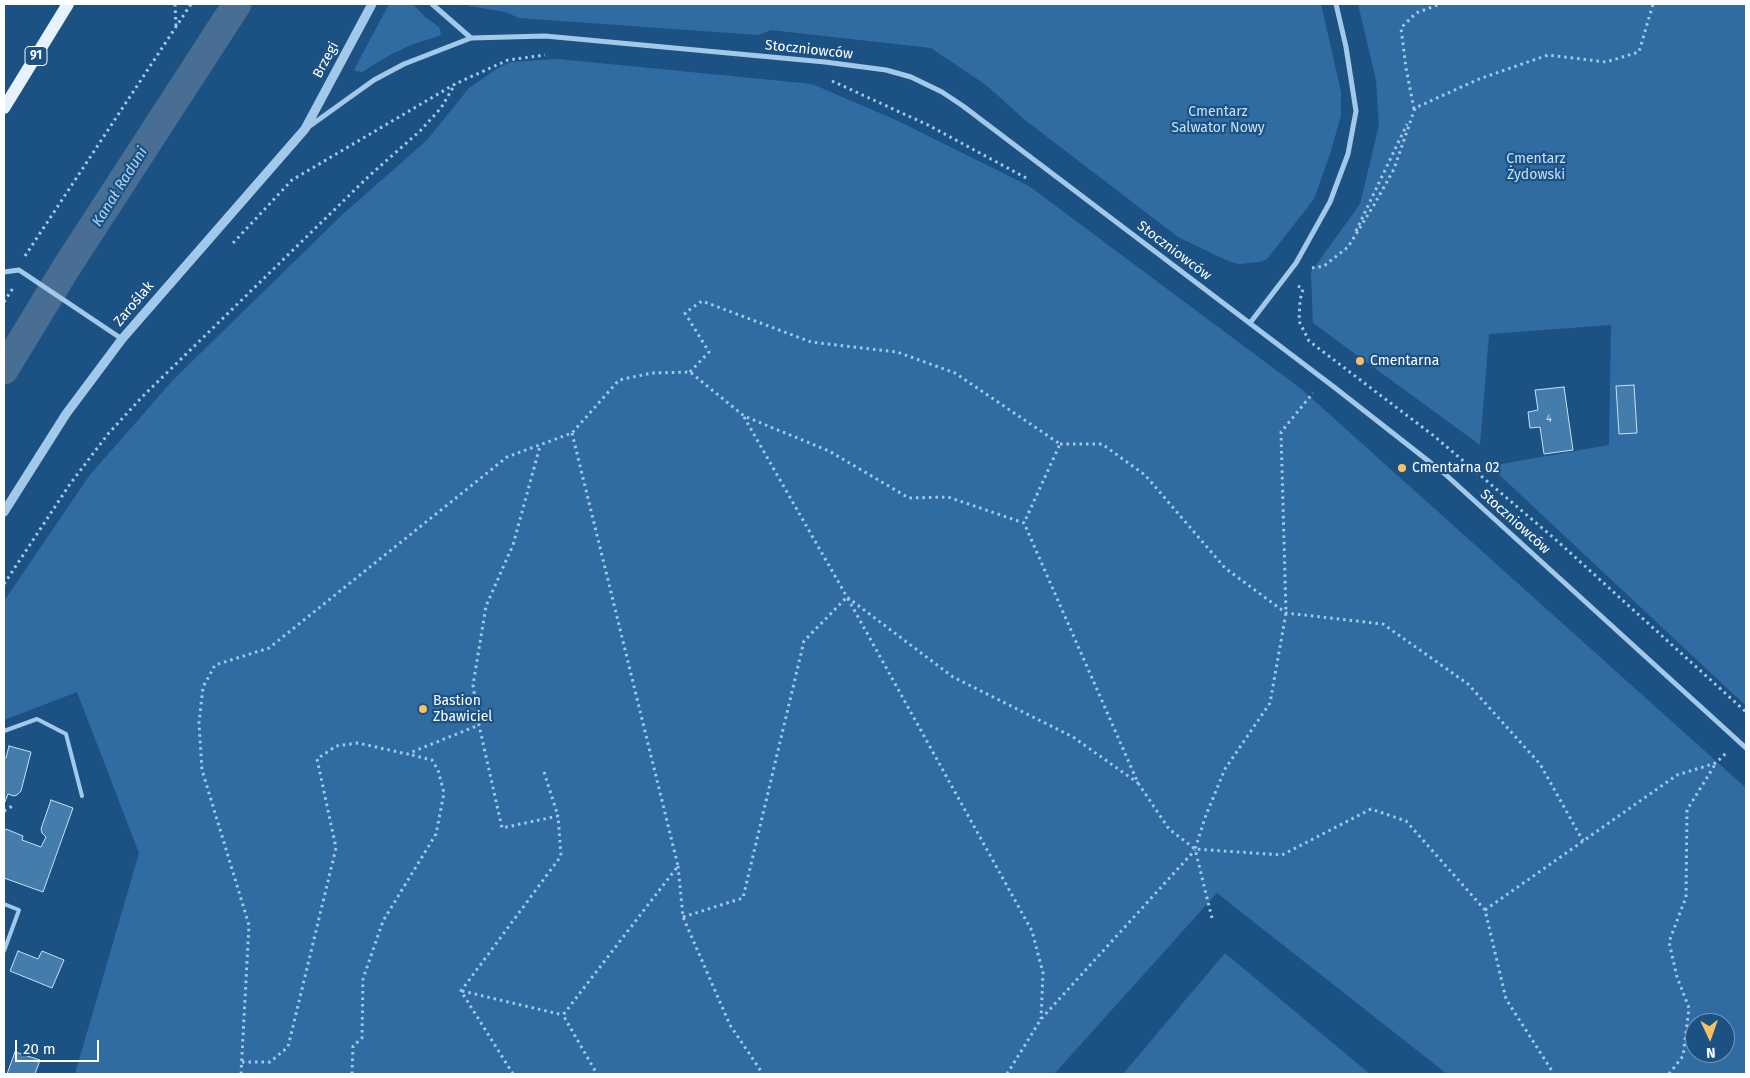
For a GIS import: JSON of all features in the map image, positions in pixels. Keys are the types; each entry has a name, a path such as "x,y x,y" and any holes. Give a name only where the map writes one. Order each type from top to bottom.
{"main road":[{"name":"91","path":"4,108 68,4"}],"street":[{"name":"Brzegi","path":"305,130 372,4"},
{"path":"432,4 471,38"},
{"path":"1250,323 1296,263 1330,202 1348,154 1356,111 1346,47 1336,4"},
{"name":"Stoczniowców","path":"305,130 374,80 404,64 471,38 546,36 825,62 886,70 911,77 942,92 963,106 1250,323 1445,474 1746,748"},
{"name":"Zaroślak","path":"4,512 66,414 122,339 305,130"},
{"path":"4,272 19,270 122,339"}],"lane":[{"path":"4,731 37,719 66,734 82,796"},
{"path":"4,904 19,910 4,951"}],"path":[{"path":"175,4 176,26"},
{"path":"19,270 25,257 191,4"},
{"path":"1296,263 1314,269 1324,266 1348,247 1374,205 1394,169 1415,108 1406,68 1401,28 1416,13 1440,4"},
{"path":"1348,247 1415,108 1479,79 1548,54 1606,62 1639,52 1653,4"},
{"path":"232,245 292,180 455,84 508,60 550,54"},
{"path":"826,78 928,125 1034,182"},
{"path":"4,584 70,484 108,434 142,397 312,230 420,131 441,108 455,84"},
{"path":"1286,276 1303,290 1300,300 1299,321 1309,341 1434,436 1555,538 1746,712"},
{"path":"690,372 709,352 684,314 702,301 811,342 897,352 955,373 1060,444 1102,444 1145,475 1225,568 1286,613 1383,624 1468,684 1540,764 1583,841"},
{"path":"241,1074 249,925 202,770 199,723 203,687 215,665 269,648 507,457 572,433 619,380 652,373 690,372 744,416 829,451 909,498 948,497 1024,523 1138,783 1169,830 1195,849 1282,855 1370,809 1406,821 1485,910 1506,999 1554,1074"},
{"path":"1306,387 1321,398"},
{"path":"1007,1074 1041,1018 1195,849 1206,815 1225,769 1270,703 1286,613 1281,432 1314,392"},
{"path":"744,416 847,597 1032,931 1043,973 1041,1018"},
{"path":"572,433 678,866 683,917 730,1024 763,1074"},
{"path":"1024,523 1060,444"},
{"path":"540,445 513,545 486,606 473,685 478,725 502,828 558,816"},
{"path":"847,597 953,677 1073,737 1138,783"},
{"path":"683,917 743,898 804,640 847,597"},
{"path":"407,754 478,725"},
{"path":"242,1062 270,1062 288,1047 336,848 317,759 336,746 358,743 432,760 438,770 444,793 436,834 383,921 363,979 362,1038 353,1046 352,1074"},
{"path":"1669,1074 1683,1056 1689,1008 1677,977 1669,942 1686,897 1688,810 1716,763 1729,750"},
{"path":"1485,910 1677,775 1716,763"},
{"path":"461,991 561,856 558,816 544,772"},
{"path":"4,811 14,805"},
{"path":"1195,849 1212,918"},
{"path":"563,1015 678,866"},
{"path":"461,991 563,1015 597,1074"},
{"path":"461,991 513,1074"}],"green space":[{"path":"389,4 413,4 425,17 439,27 441,33 439,36 413,44 390,55 362,72 355,71 355,68"},
{"name":"Cmentarz Salwator Nowy","path":"468,4 1321,4 1341,92 1341,115 1314,199 1267,259 1260,262 1239,264 1228,261 1178,237 1025,120 986,85 931,48 771,30 758,35 519,18 506,12 469,6"},
{"name":"Cmentarz Żydowski","path":"1358,4 1746,4 1746,706 1490,466 1609,445 1611,325 1489,334 1480,445 1313,323 1311,272 1360,204 1379,125 1376,80"},
{"path":"558,59 812,84 896,120 1029,186 1300,388 1746,788 1746,1074 1447,1074 1217,893 1054,1074 75,1074 139,853 77,692 4,720 4,601 89,476 173,380 343,214 427,140 469,88 498,68 511,62"},
{"path":"1225,953 1370,1074 1123,1074"}],"building":[{"path":"1634,385 1637,433 1619,434 1616,386"},
{"path":"1564,387 1573,450 1544,454 1540,427 1530,428 1528,412 1538,410 1535,390"},
{"path":"9,746 31,752 21,791 14,796 8,794 4,804 4,758 6,758"},
{"path":"51,800 73,808 43,892 4,878 4,832 6,829 23,836 22,840 41,847 46,837 41,829"},
{"path":"18,951 38,959 42,951 64,960 52,988 10,971"},
{"path":"15,1052 40,1060 35,1074 7,1074"}],"waterway":[{"name":"Kanał Raduni","path":"4,370 66,268 237,4"}],"place":[{"name":"Cmentarna","path":"1360,361"},
{"name":"Cmentarna 02","path":"1402,468"},
{"name":"Bastion Zbawiciel","path":"423,709"}]}
